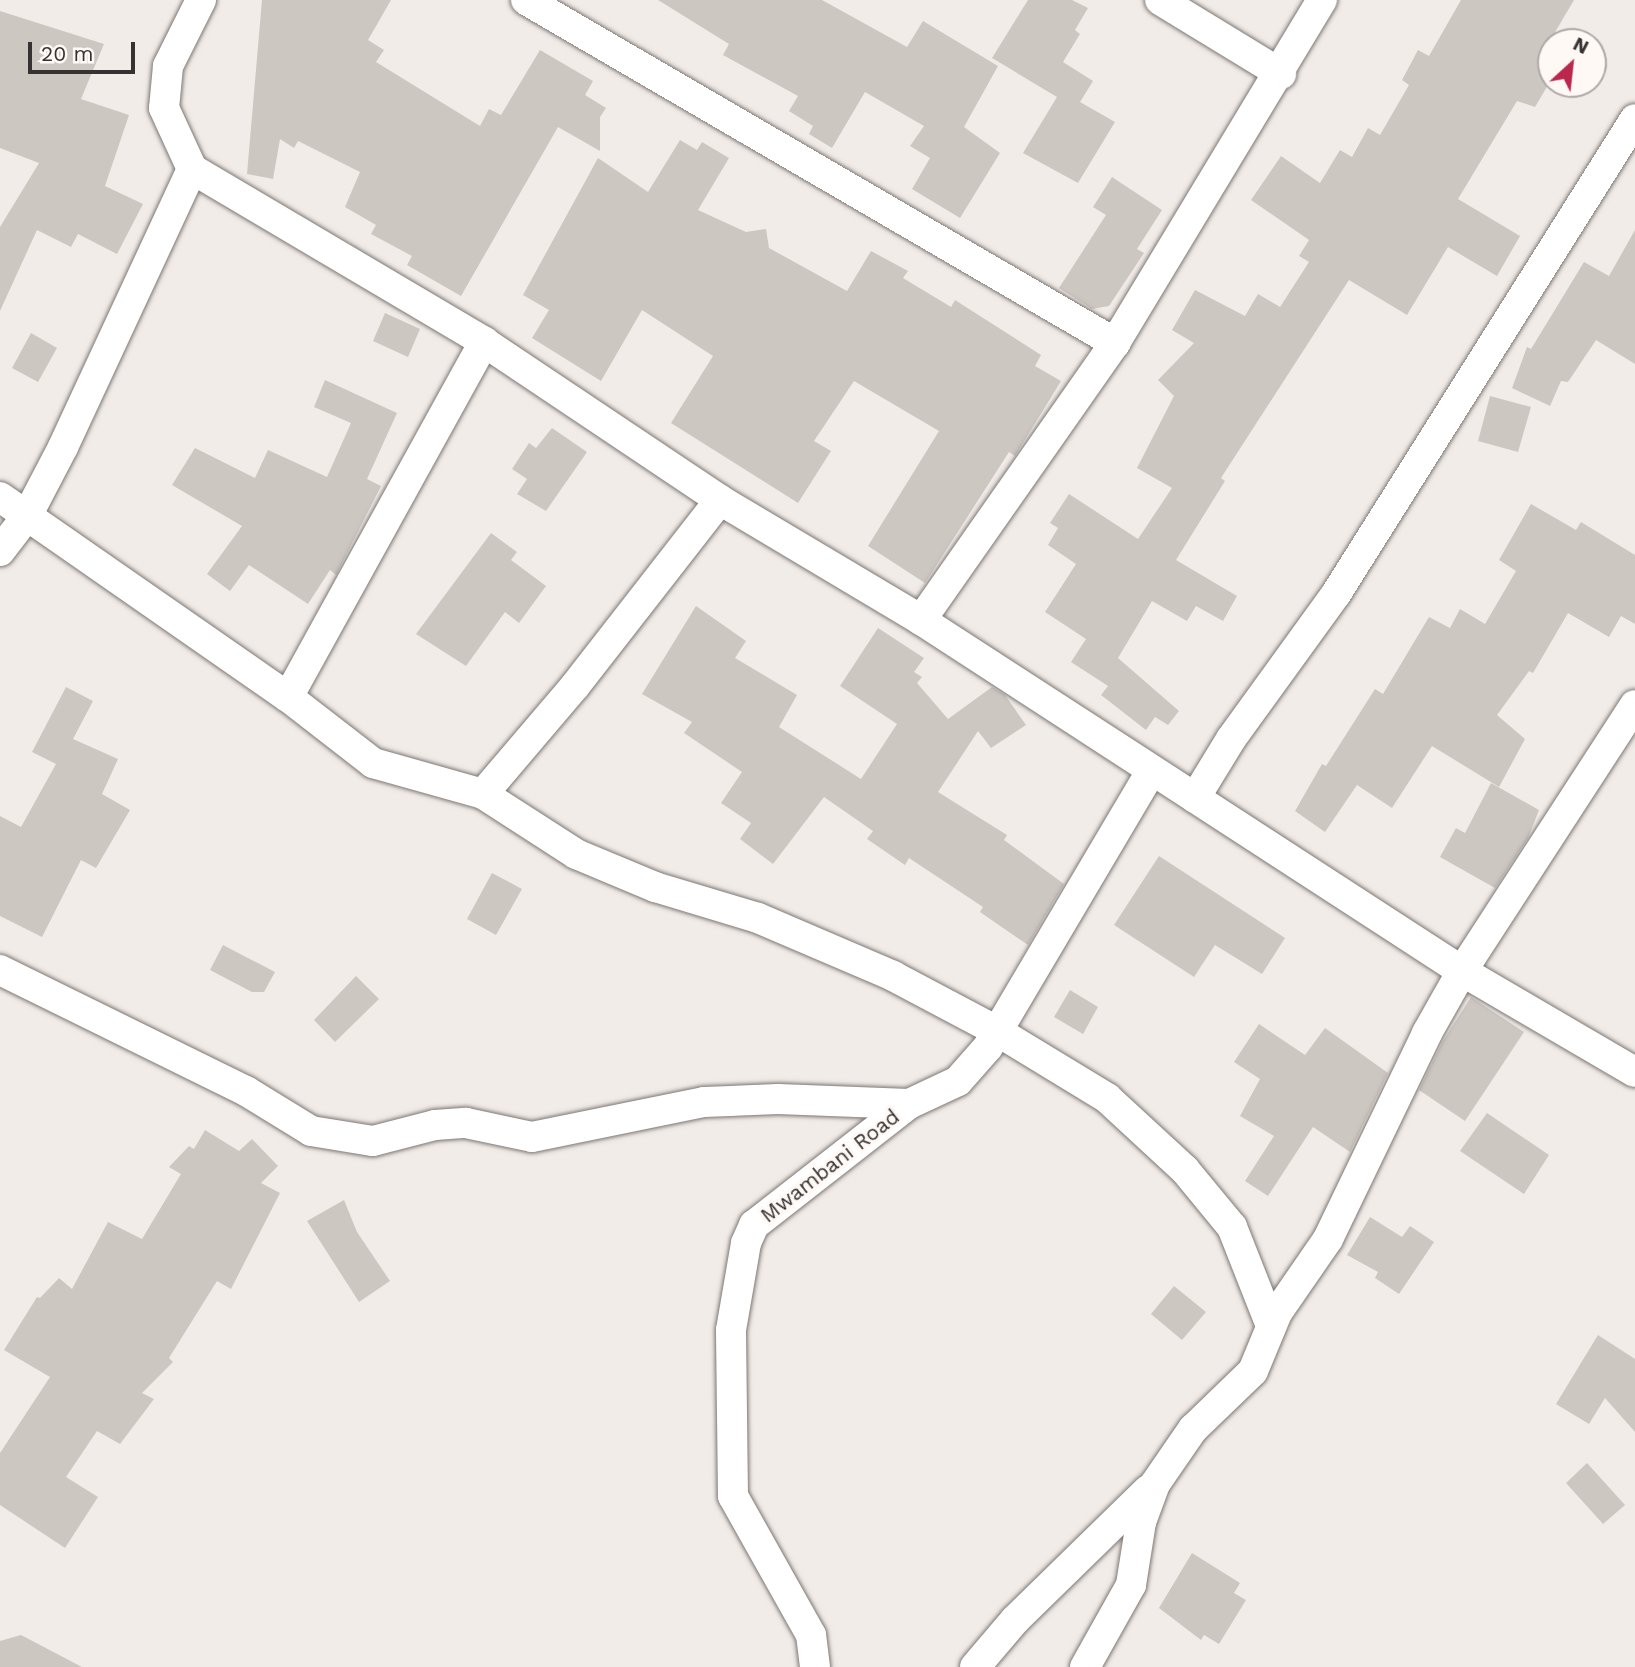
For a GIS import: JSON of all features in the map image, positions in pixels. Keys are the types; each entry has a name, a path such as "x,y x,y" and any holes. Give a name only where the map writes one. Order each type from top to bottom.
{"street":[{"path":"201,0 168,66 164,108 191,169 484,342 720,500 920,620 1462,971 1635,1072"},
{"path":"526,0 1115,343"},
{"path":"1160,0 1281,74"},
{"path":"920,620 1115,343 1281,74 1322,0"},
{"path":"1195,798 1231,739 1336,594 1635,119"},
{"path":"3,544 27,516 191,169"},
{"path":"288,697 484,342"},
{"path":"0,497 288,697 373,763 483,794 576,854 655,887 758,918 893,976 993,1039 1107,1098 1185,1170 1232,1227 1271,1326"},
{"path":"483,794 575,686 720,500"},
{"path":"975,1667 1015,1619 1155,1484 1193,1429 1224,1402 1253,1371 1271,1326 1328,1239 1416,1054 1462,971 1635,705"},
{"name":"Mwambani Road","path":"816,1667 811,1635 733,1496 731,1330 741,1268 754,1225 909,1104 958,1080 993,1039 1151,771"},
{"path":"0,970 246,1091 311,1131 373,1141 435,1125 466,1123 532,1137 704,1102 778,1099 909,1104"},
{"path":"1085,1667 1131,1585 1141,1522 1155,1484"}],"building":[{"path":"262,0 391,0 368,40 384,50 376,62 480,126 489,109 501,115 540,50 593,81 585,95 606,108 600,117 600,151 558,127 461,296 407,265 412,256 371,234 376,225 345,207 360,172 298,141 294,148 280,139 273,179 247,174"},
{"path":"658,0 822,0 907,47 923,21 998,66 964,127 1000,153 960,218 912,189 930,158 910,146 924,126 865,92 832,148 809,134 813,126 789,111 798,96 723,55 729,44"},
{"path":"1028,0 1072,0 1088,8 1075,30 1080,34 1063,62 1093,81 1080,102 1115,122 1078,183 1023,153 1057,97 992,58"},
{"path":"1461,0 1574,0 1557,28 1537,28 1537,98 1540,98 1535,107 1517,101 1458,199 1520,236 1497,276 1448,247 1407,315 1349,280 1221,478 1225,481 1176,560 1237,596 1223,621 1196,606 1187,621 1152,601 1118,658 1179,711 1168,725 1155,717 1146,730 1101,695 1108,686 1071,662 1086,639 1045,612 1076,564 1048,545 1058,528 1050,523 1069,494 1138,539 1172,488 1137,468 1174,396 1158,380 1194,343 1172,330 1195,290 1245,316 1258,294 1280,307 1309,262 1299,256 1309,240 1251,200 1281,156 1320,183 1340,150 1352,157 1368,128 1380,135 1409,85 1402,80 1418,50 1429,56"},
{"path":"0,11 104,44 81,99 129,115 105,186 143,204 117,254 78,234 71,247 37,230 0,311 0,227 39,163 0,148"},
{"path":"680,140 697,150 702,142 729,158 698,210 746,232 766,229 769,248 847,291 871,251 908,271 903,278 951,307 955,300 1041,355 1035,366 1061,381 1015,456 1009,452 925,583 868,546 939,431 854,381 814,441 831,451 798,503 671,423 713,356 642,310 601,381 532,338 549,310 523,295 598,158 648,192"},
{"path":"1112,177 1162,210 1137,249 1144,253 1109,306 1092,309 1059,288 1106,215 1093,207"},
{"path":"1635,230 1635,364 1596,340 1568,382 1561,381 1550,406 1512,388 1527,347 1531,349 1584,262 1609,276"},
{"path":"385,313 420,329 408,357 373,341"},
{"path":"31,333 57,348 38,382 12,368"},
{"path":"325,380 397,413 367,479 381,486 336,575 330,570 308,604 249,565 230,591 207,574 242,526 172,485 195,448 255,478 268,450 327,477 351,423 314,407"},
{"path":"1490,396 1531,407 1518,452 1478,441"},
{"path":"552,428 587,452 546,511 517,494 527,479 512,469 529,443 536,448"},
{"path":"1531,504 1576,530 1581,522 1635,555 1635,624 1621,616 1609,637 1568,613 1533,673 1529,671 1497,715 1525,739 1499,787 1432,746 1392,808 1357,785 1325,832 1295,811 1322,764 1326,766 1375,689 1383,694 1429,617 1450,628 1460,609 1485,624 1516,571 1499,560"},
{"path":"491,533 517,552 511,560 546,586 519,623 505,612 466,666 416,634"},
{"path":"696,606 746,641 735,658 797,695 779,727 861,779 897,724 840,686 878,628 924,658 914,672 922,677 917,683 948,719 992,687 1005,695 1026,725 991,748 978,731 938,792 1007,835 1004,840 1064,884 1028,945 980,912 983,907 909,858 905,865 867,839 873,831 824,797 773,864 740,839 751,823 721,803 742,772 684,733 692,722 642,694"},
{"path":"66,687 93,701 73,739 118,759 102,794 130,810 96,868 81,860 42,937 0,916 0,816 21,827 56,764 32,752"},
{"path":"1491,783 1539,810 1528,838 1495,888 1440,857 1456,828 1465,833"},
{"path":"1159,856 1285,938 1262,974 1215,945 1194,977 1114,925"},
{"path":"492,873 522,889 496,935 467,919"},
{"path":"223,945 275,972 264,992 252,992 210,970"},
{"path":"356,976 379,999 335,1042 314,1020"},
{"path":"1070,990 1098,1007 1083,1034 1054,1017"},
{"path":"1471,997 1524,1032 1465,1121 1419,1090 1443,1041"},
{"path":"1259,1024 1305,1055 1325,1028 1388,1073 1350,1152 1313,1127 1268,1196 1245,1181 1274,1136 1240,1116 1260,1079 1234,1062"},
{"path":"1487,1113 1549,1155 1524,1194 1460,1151"},
{"path":"205,1130 239,1151 252,1139 278,1166 261,1183 280,1193 231,1289 217,1281 169,1358 173,1362 142,1393 154,1399 120,1444 97,1431 66,1477 98,1497 65,1548 0,1505 0,1453 50,1377 4,1350 37,1297 40,1298 59,1278 72,1289 108,1222 142,1239 181,1174 169,1167 189,1146 194,1149"},
{"path":"344,1200 357,1232 390,1281 359,1302 307,1221"},
{"path":"1370,1217 1402,1237 1410,1226 1434,1242 1399,1294 1375,1278 1378,1272 1347,1255"},
{"path":"1174,1286 1206,1312 1182,1340 1151,1314"},
{"path":"1598,1335 1635,1359 1635,1432 1605,1398 1589,1424 1556,1404"},
{"path":"1587,1463 1625,1505 1603,1524 1566,1483"},
{"path":"1192,1553 1240,1583 1234,1593 1246,1600 1219,1644 1204,1635 1201,1640 1159,1608"},
{"path":"21,1635 82,1667 0,1667 0,1641"}]}
